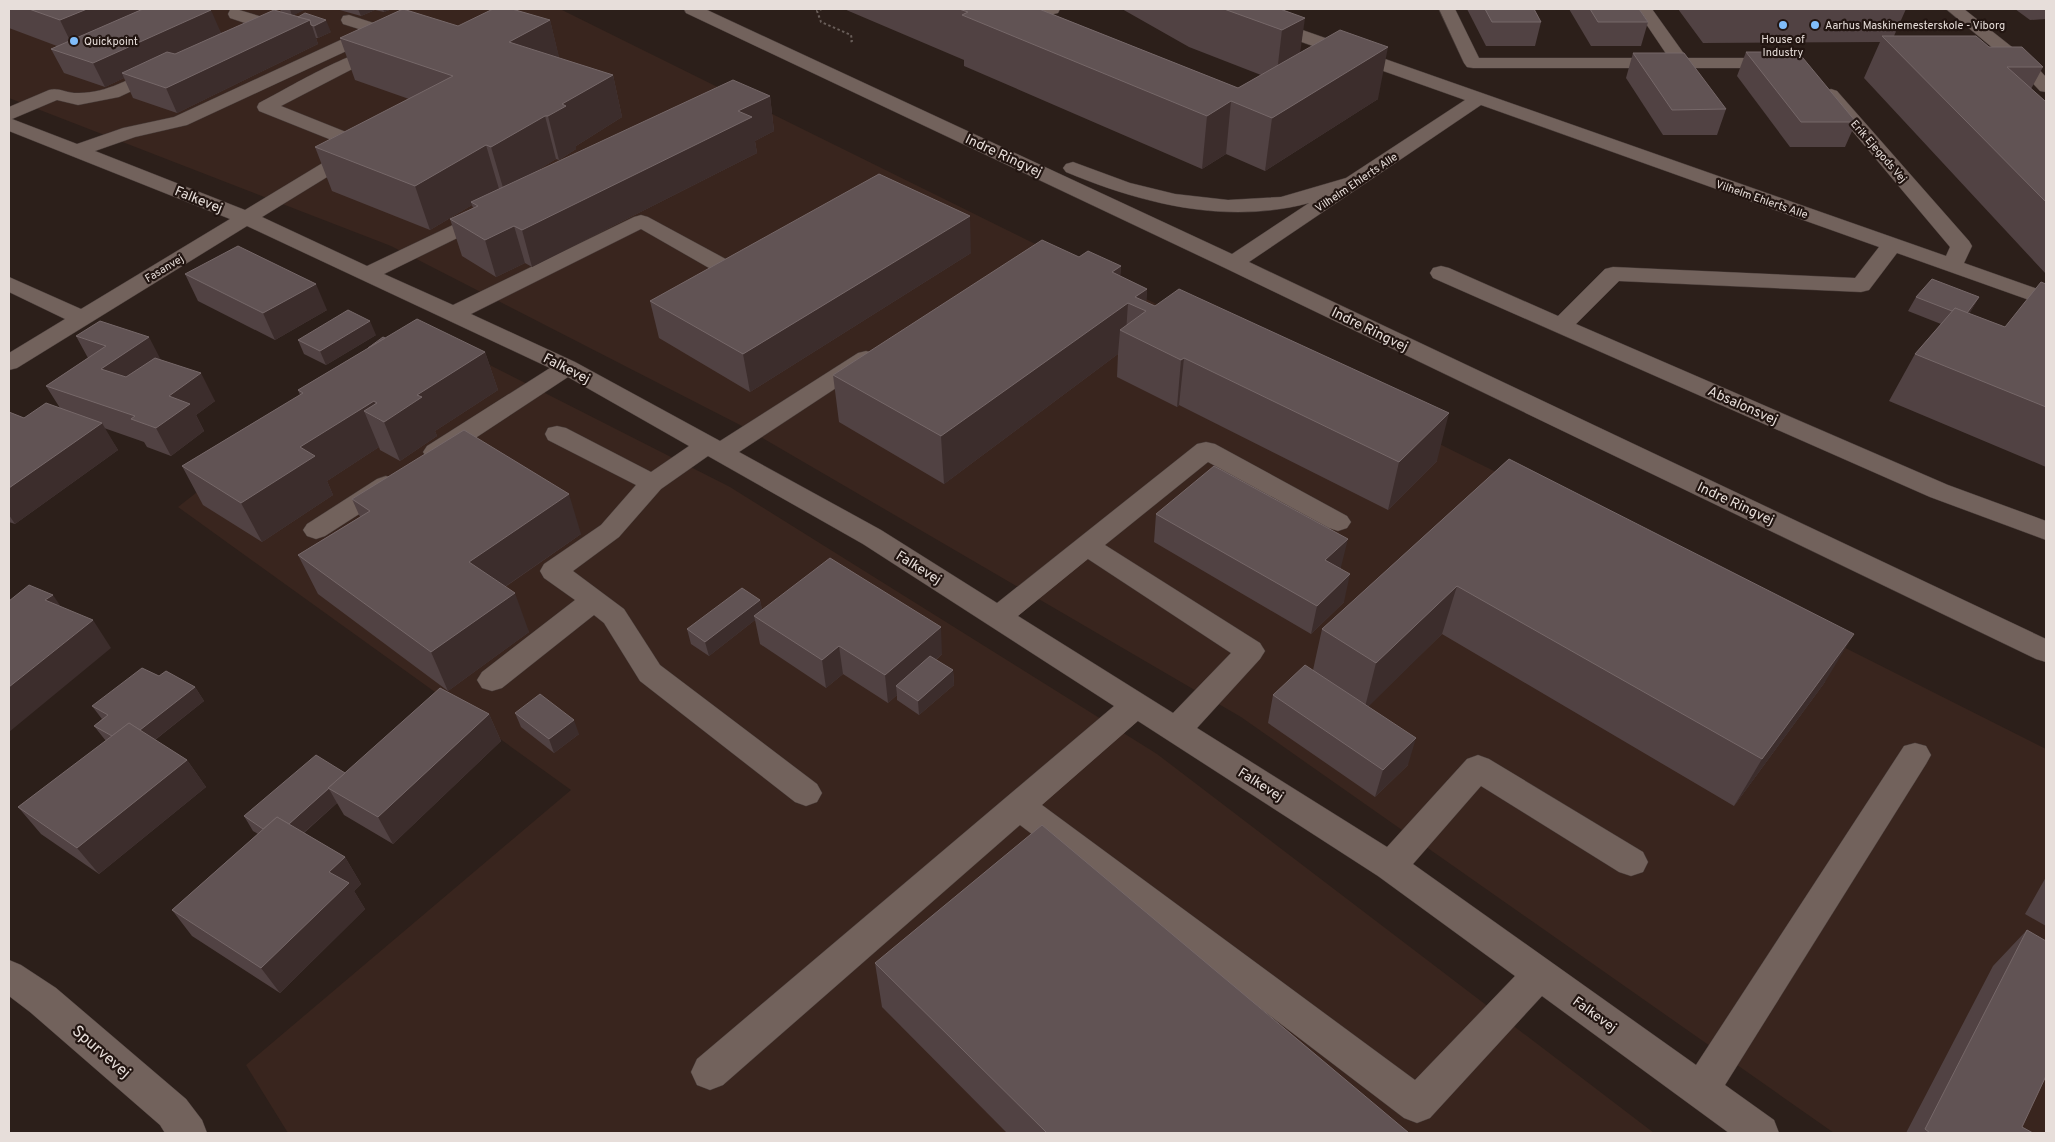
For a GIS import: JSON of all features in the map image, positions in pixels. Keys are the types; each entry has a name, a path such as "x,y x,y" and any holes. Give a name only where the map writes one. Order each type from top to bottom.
{"street":[{"name":"Indre Ringvej","path":"692,9 1233,263 2046,651"},
{"path":"1047,28 1013,15 1052,9"},
{"name":"Vilhelm Ehlerts Alle","path":"1237,9 1268,24 2046,299"},
{"path":"1447,9 1473,63 1794,63"},
{"path":"1644,9 1682,63"},
{"path":"1954,9 2030,70 2046,88"},
{"path":"228,39 263,23 236,14"},
{"path":"77,151 130,132 180,121 377,30 349,20"},
{"name":"Fasanvej","path":"9,363 364,146 266,107 356,60 399,46"},
{"path":"9,114 55,94 78,99 113,93 175,64"},
{"name":"Erik Ejegods Vej","path":"1822,85 1961,246 1952,266"},
{"name":"Vilhelm Ehlerts Alle","path":"1233,263 1478,99"},
{"name":"Falkevej","path":"9,124 246,218 567,367 872,537 1390,866 1760,1133"},
{"path":"962,136 996,140 1033,152 1103,182 1191,204 1240,205 1281,203 1355,182"},
{"path":"367,274 501,209"},
{"path":"453,314 641,221 738,275"},
{"path":"1562,326 1613,274 1861,285 1892,245"},
{"name":"Absalonsvej","path":"1441,273 1939,491 2046,530"},
{"path":"9,284 82,318"},
{"path":"806,793 650,673 614,616 554,571 610,531 652,482 714,449 885,346"},
{"path":"316,530 567,367"},
{"path":"557,434 652,482"},
{"path":"998,617 1206,450 1338,522"},
{"path":"1087,546 1250,651 1176,730"},
{"path":"492,680 594,600"},
{"path":"710,1072 1136,705"},
{"path":"1701,1090 1915,755"},
{"path":"1390,866 1478,768 1631,862"},
{"path":"1018,806 1417,1105 1540,974"},
{"name":"Spurvevej","path":"9,976 43,1000 173,1112 188,1133"}],"shaded area":[{"path":"9,9 560,9 1490,469 2046,749 2046,1133 1834,1133 1241,717 742,426 391,246 9,98"},
{"path":"411,325 730,487 1157,754 1654,1133 288,1133 246,1065 571,790 178,507"}],"building":[{"path":"29,9 87,9 60,20"},
{"path":"143,9 211,10 93,63 51,49"},
{"path":"403,9 458,26 493,9 512,9 550,20 509,42 613,75 562,104 566,106 491,147 486,145 415,186 315,147 453,76 340,38"},
{"path":"959,9 1039,9 1238,88 1340,30 1388,47 1272,118 1231,101 1207,116 962,15 968,12"},
{"path":"1224,9 1280,9 1305,18 1282,30"},
{"path":"1485,9 1534,9 1541,22 1492,22"},
{"path":"1590,9 1639,9 1648,22 1598,22"},
{"path":"274,10 310,20 166,88 122,73 167,52 175,54"},
{"path":"305,13 326,20 314,26 311,25 310,20 298,17"},
{"path":"1882,36 1976,36 1989,47 2022,47 2043,67 2007,67 2046,101 2046,202"},
{"path":"1746,52 1798,52 1856,122 1801,122"},
{"path":"1633,53 1684,53 1726,109 1672,110"},
{"path":"733,80 770,96 738,111 752,117 522,230 514,226 485,240 450,219 478,206 471,202"},
{"path":"879,174 970,216 743,354 650,301"},
{"path":"1042,240 1079,257 1088,251 1121,266 1112,272 1147,289 1135,297 1155,306 1179,289 1449,413 1399,462 1184,358 1181,360 1120,330 1146,311 1128,303 941,436 833,375"},
{"path":"238,246 316,284 263,313 185,274"},
{"path":"1932,279 1979,297 1967,313 1955,308 1952,311 1916,297"},
{"path":"2041,282 2046,284 2046,407 1915,354 1955,308 2005,327"},
{"path":"348,310 370,321 320,351 298,340"},
{"path":"417,319 485,352 417,395 422,397 384,422 364,411 377,403 374,401 300,447 315,456 241,503 182,466 303,393 298,390"},
{"path":"100,321 149,337 101,369 126,377 155,358 201,373 169,396 190,404 156,428 131,419 135,416 46,386 106,346 76,336"},
{"path":"383,337 385,338 368,348"},
{"path":"46,403 102,423 9,488 9,412 24,418"},
{"path":"464,430 569,494 469,562 515,593 431,652 298,555 370,511 352,499"},
{"path":"1509,459 1854,634 1762,759 1457,586 1376,663 1322,629"},
{"path":"1214,466 1348,539 1325,560 1350,574 1317,606 1156,514"},
{"path":"830,558 941,627 885,675 839,646 822,660 754,616"},
{"path":"29,585 53,595 45,600 93,620 9,687 9,601"},
{"path":"742,588 760,600 705,642 687,629"},
{"path":"930,656 953,670 918,701 896,686"},
{"path":"1305,665 1416,738 1383,770 1273,695"},
{"path":"142,668 159,676 166,671 195,687 140,730 129,723 112,736 94,726 108,715 92,706"},
{"path":"440,688 489,714 378,817 328,788"},
{"path":"540,694 574,720 549,739 515,713"},
{"path":"129,723 187,760 77,848 18,807"},
{"path":"316,755 345,773 289,824 277,817 263,829 244,816"},
{"path":"277,817 345,857 329,872 349,883 261,968 172,910"},
{"path":"1042,825 1409,1133 1047,1133 875,963"},
{"path":"2027,930 2046,941 2046,1076 2022,1127 2033,1133 1930,1133 1925,1129"}],"place":[{"name":"House of Industry","path":"1783,25"},
{"name":"Aarhus Maskinemesterskole - Viborg","path":"1815,25"},
{"name":"Quickpoint","path":"74,41"}]}
